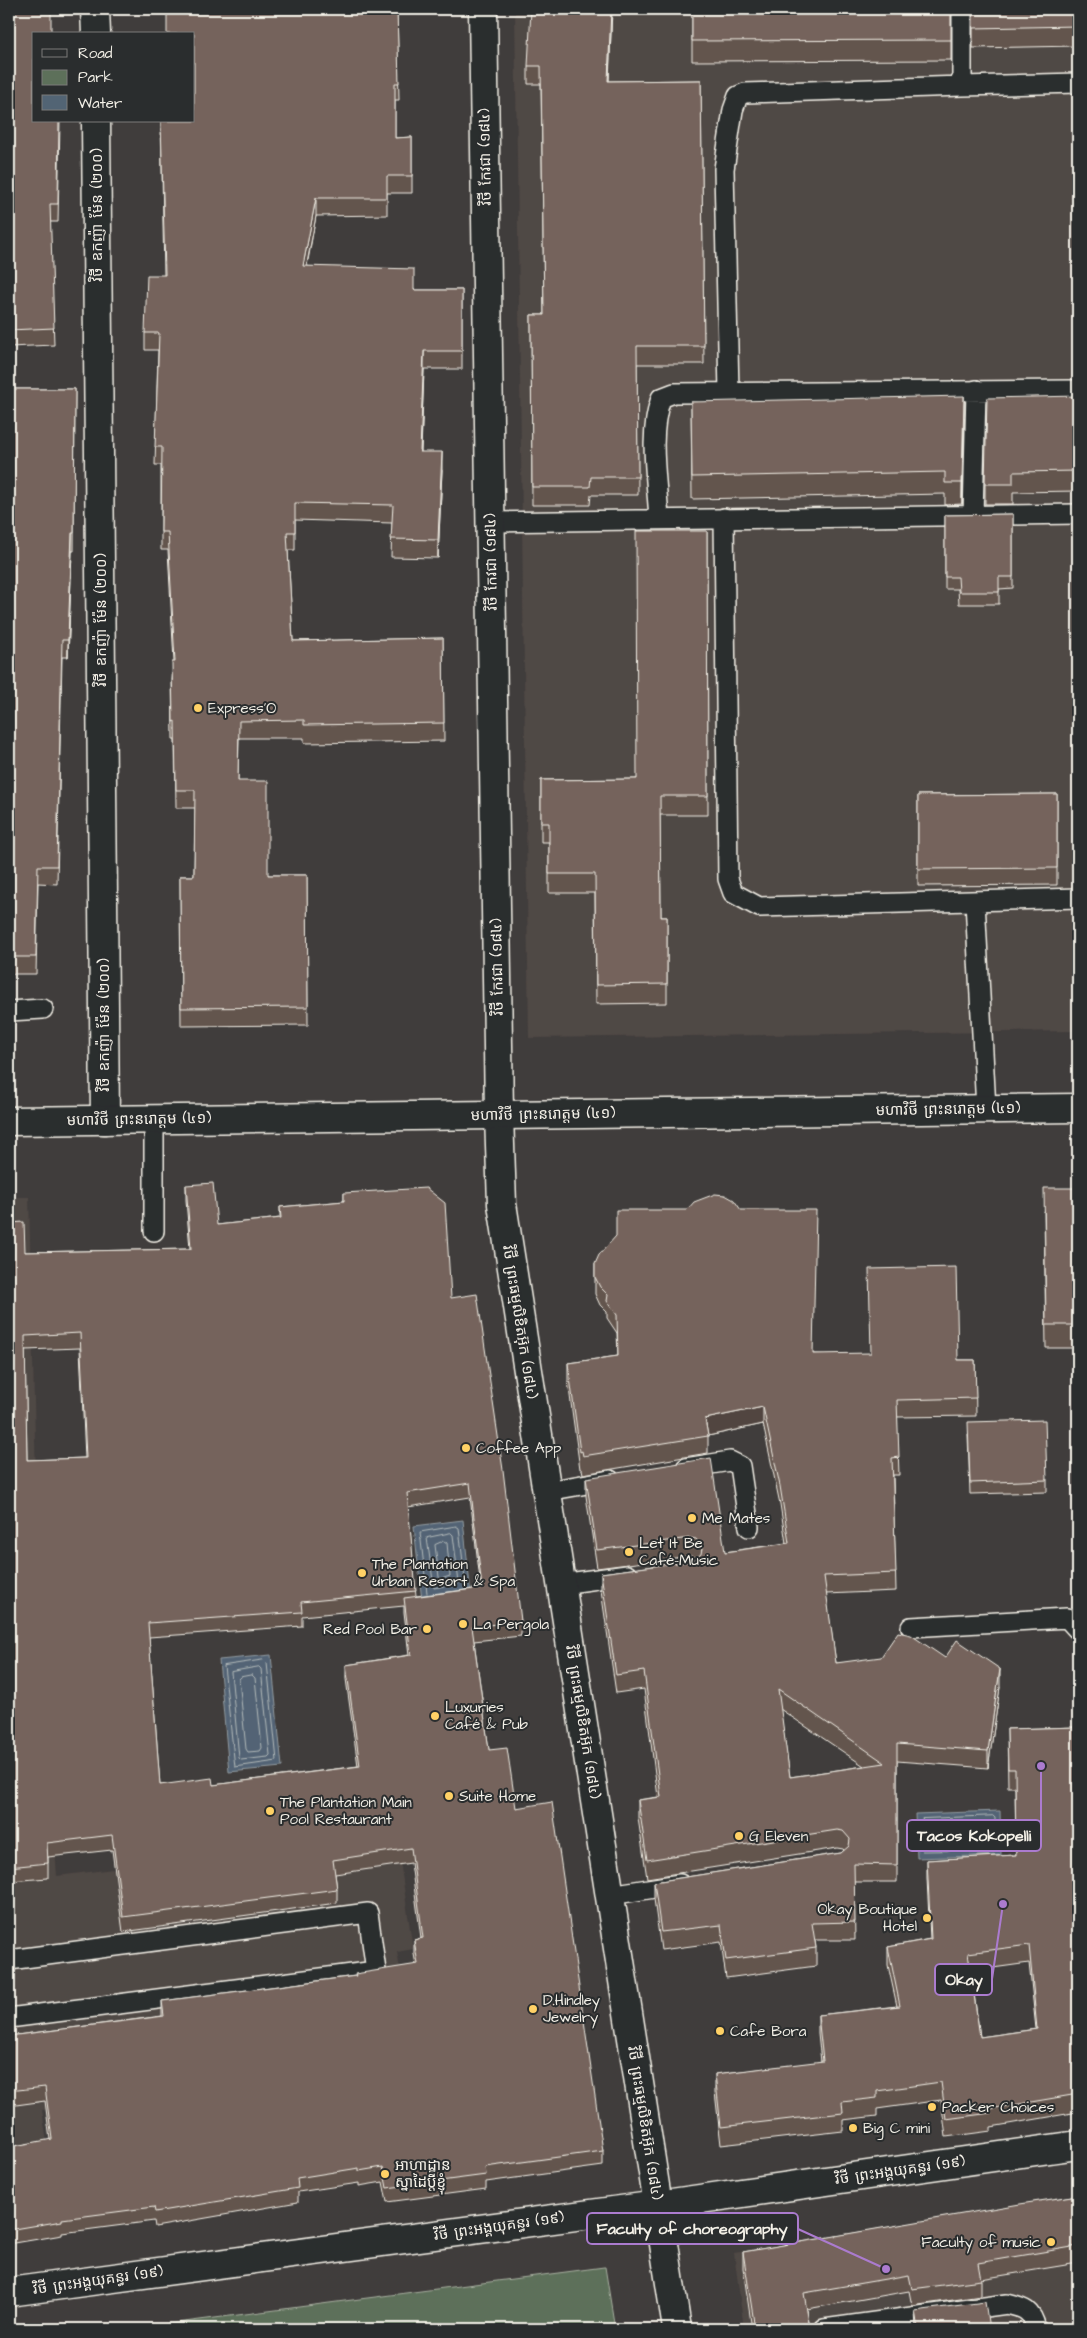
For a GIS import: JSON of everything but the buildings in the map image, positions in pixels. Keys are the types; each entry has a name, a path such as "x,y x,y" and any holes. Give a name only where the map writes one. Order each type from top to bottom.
{"street":[{"path":"95,9 96,32"},
{"name":"វិថី កែវជា (១៨៤)","path":"482,9 499,1115"},
{"name":"វិថី ឧកញ៉ា ម៉ែន (២០០)","path":"96,122 105,1120"},
{"name":"មហាវិថី ព្រះនរោត្តម (៤១)","path":"9,1121 1078,1108"},
{"name":"វិថី ព្រះធម្មលិខិតអ៊ុក (១៨៤)","path":"499,1115 502,1204 677,2329"},
{"name":"វិថី ព្រះអង្គយុគន្ធរ (១៩)","path":"9,2292 658,2205 1078,2145"}],"lane":[{"path":"962,9 962,86"},
{"path":"730,392 724,168 733,110 738,96 745,93 1078,83"},
{"path":"973,517 976,390"},
{"path":"659,519 654,434 656,412 661,398 674,393 1078,390"},
{"path":"490,522 724,518 973,517 1078,514"},
{"path":"724,518 728,879 733,893 759,907 1078,898"},
{"path":"975,900 986,1109"},
{"path":"9,1011 43,1009"},
{"path":"154,1119 154,1231"},
{"path":"672,1470 730,1461 740,1466 749,1527"},
{"path":"547,1491 624,1478"},
{"path":"561,1584 645,1573"},
{"path":"911,1627 1067,1618 1078,1630"},
{"path":"610,1894 696,1881"},
{"path":"9,1960 368,1913 376,1971 9,2018"},
{"path":"824,2329 1007,2304 1024,2308 1034,2320 1036,2329"}],"shaded area":[{"path":"515,9 1078,9 1078,1031 529,1038"},
{"path":"9,1197 29,1197 40,1643 57,1876 396,1834 413,1949 397,1952 401,1975 354,2065 42,2110 48,2149 9,2155"},
{"path":"1078,2200 1078,2329 744,2329 734,2253"}],"green space":[{"path":"604,2267 615,2329 131,2329"}],"water":[{"path":"463,1520 471,1595 422,1601 414,1526"},
{"path":"271,1655 282,1767 229,1772 219,1660"},
{"path":"1000,1811 1001,1855 917,1858 915,1814"}],"place":[{"name":"Express'O","path":"198,708"},
{"name":"Coffee App","path":"466,1448"},
{"name":"Me Mates","path":"692,1518"},
{"name":"Let It Be Café-Music","path":"629,1552"},
{"name":"The Plantation Urban Resort & Spa","path":"362,1573"},
{"name":"La Pergola","path":"463,1624"},
{"name":"Red Pool Bar","path":"427,1629"},
{"name":"Luxuries Café & Pub","path":"435,1716"},
{"name":"Tacos Kokopelli","path":"1041,1766"},
{"name":"Suite Home","path":"449,1796"},
{"name":"The Plantation Main Pool Restaurant","path":"270,1811"},
{"name":"G Eleven","path":"739,1836"},
{"name":"Okay","path":"1003,1904"},
{"name":"Okay Boutique Hotel","path":"927,1918"},
{"name":"D.Hindley Jewelry","path":"533,2009"},
{"name":"Cafe Bora","path":"720,2031"},
{"name":"Packer Choices","path":"932,2107"},
{"name":"Big C mini","path":"853,2128"},
{"name":"អាហាដ្ឋាន ស្នាដៃប្ដីខ្ញុំ","path":"385,2174"},
{"name":"Faculty of music","path":"1051,2242"},
{"name":"Faculty of choreography","path":"886,2269"}]}
